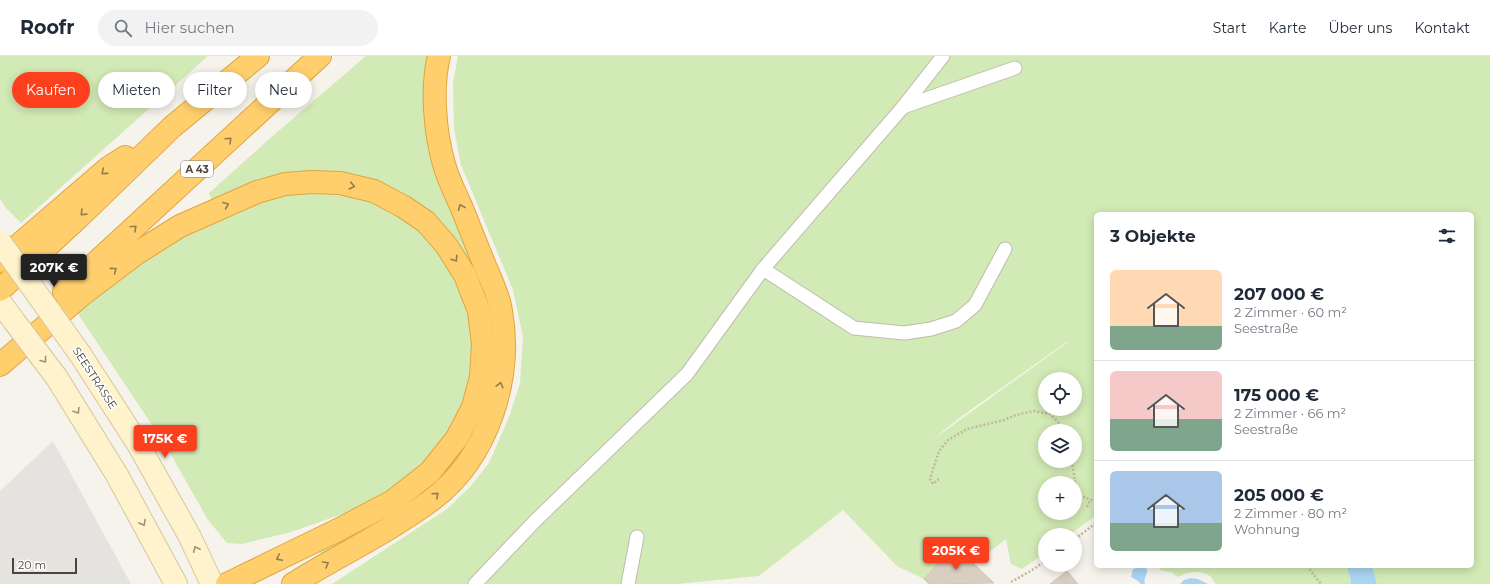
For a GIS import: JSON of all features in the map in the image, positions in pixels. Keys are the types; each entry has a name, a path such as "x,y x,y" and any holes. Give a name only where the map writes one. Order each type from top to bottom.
{"highway":[{"path":"0,290 78,218 172,127 258,56"},
{"name":"A 43","path":"0,351 320,56"},
{"path":"293,584 405,519 434,498 456,477 474,453 486,431 495,406 502,377 505,339 501,310 492,281 444,165 438,139 435,98 439,56"},
{"path":"0,261 108,168 172,127"},
{"path":"0,365 83,294 137,253 180,226 257,192 285,184 312,182 340,183 374,191 404,207 426,222 446,245 465,275 479,311 483,344 481,377 473,407 457,438 430,472 393,501 340,529 227,584"}],"main road":[{"name":"SEESTRASSE","path":"0,242 80,354 138,444 190,537 212,584"},
{"path":"0,302 57,378 117,474 176,584"}],"lane":[{"path":"475,584 535,521 687,374 764,269 943,56"},
{"path":"902,106 1015,68"},
{"path":"764,269 854,328 904,333 931,329 956,321 961,317 975,305 1005,249"},
{"path":"628,584 637,537"}],"path":[{"path":"939,479 933,484 930,479 939,450 948,440 967,429 1004,420 1016,414 1034,411 1050,414 1060,424"},
{"path":"1073,468 1077,494 1094,501"},
{"path":"1087,507 1090,500"},
{"path":"1082,534 1094,525"},
{"path":"1011,582 1038,566"},
{"path":"1308,568 1322,584"}],"green space":[{"path":"0,56 208,56 190,72 183,72 183,78 175,85 175,72 98,72 98,108 150,108 21,223 6,208 0,199"},
{"path":"366,56 436,56 432,99 489,282 500,376 453,475 325,562 315,543 340,531 458,438 484,345 447,244 340,181 215,207 209,193 305,108 312,108 312,102"},
{"path":"458,56 1490,56 1490,584 1377,584 1372,568 1474,568 1474,212 1094,212 1094,517 1079,528 1038,528 1038,558 1022,569 1011,564 1006,539 974,564 954,546 924,579 897,566 843,510 759,576 677,584 332,584 447,509 470,487 489,463 509,417 520,383 523,337 513,290 461,165 454,129 453,83","holes":["1068,342 928,443 962,416"]},
{"path":"317,188 386,201 441,249 471,308 473,383 452,435 388,498 291,532 242,544 227,543 208,520 166,446 74,308 143,253 284,191"},
{"path":"1158,568 1347,568 1351,584 1216,584 1210,576 1202,572 1189,573 1178,577 1171,572 1162,571"}],"shaded area":[{"path":"53,441 131,584 0,584 0,491"}],"water":[{"path":"1347,568 1373,568 1377,584 1351,584"},
{"path":"1133,569 1147,569 1145,584 1141,584 1131,577"},
{"path":"1191,578 1198,579 1208,584 1180,584 1184,580"}],"building":[{"path":"954,546 994,583 929,584 924,579"},
{"path":"1066,572 1068,572 1078,584 1050,584"}]}
